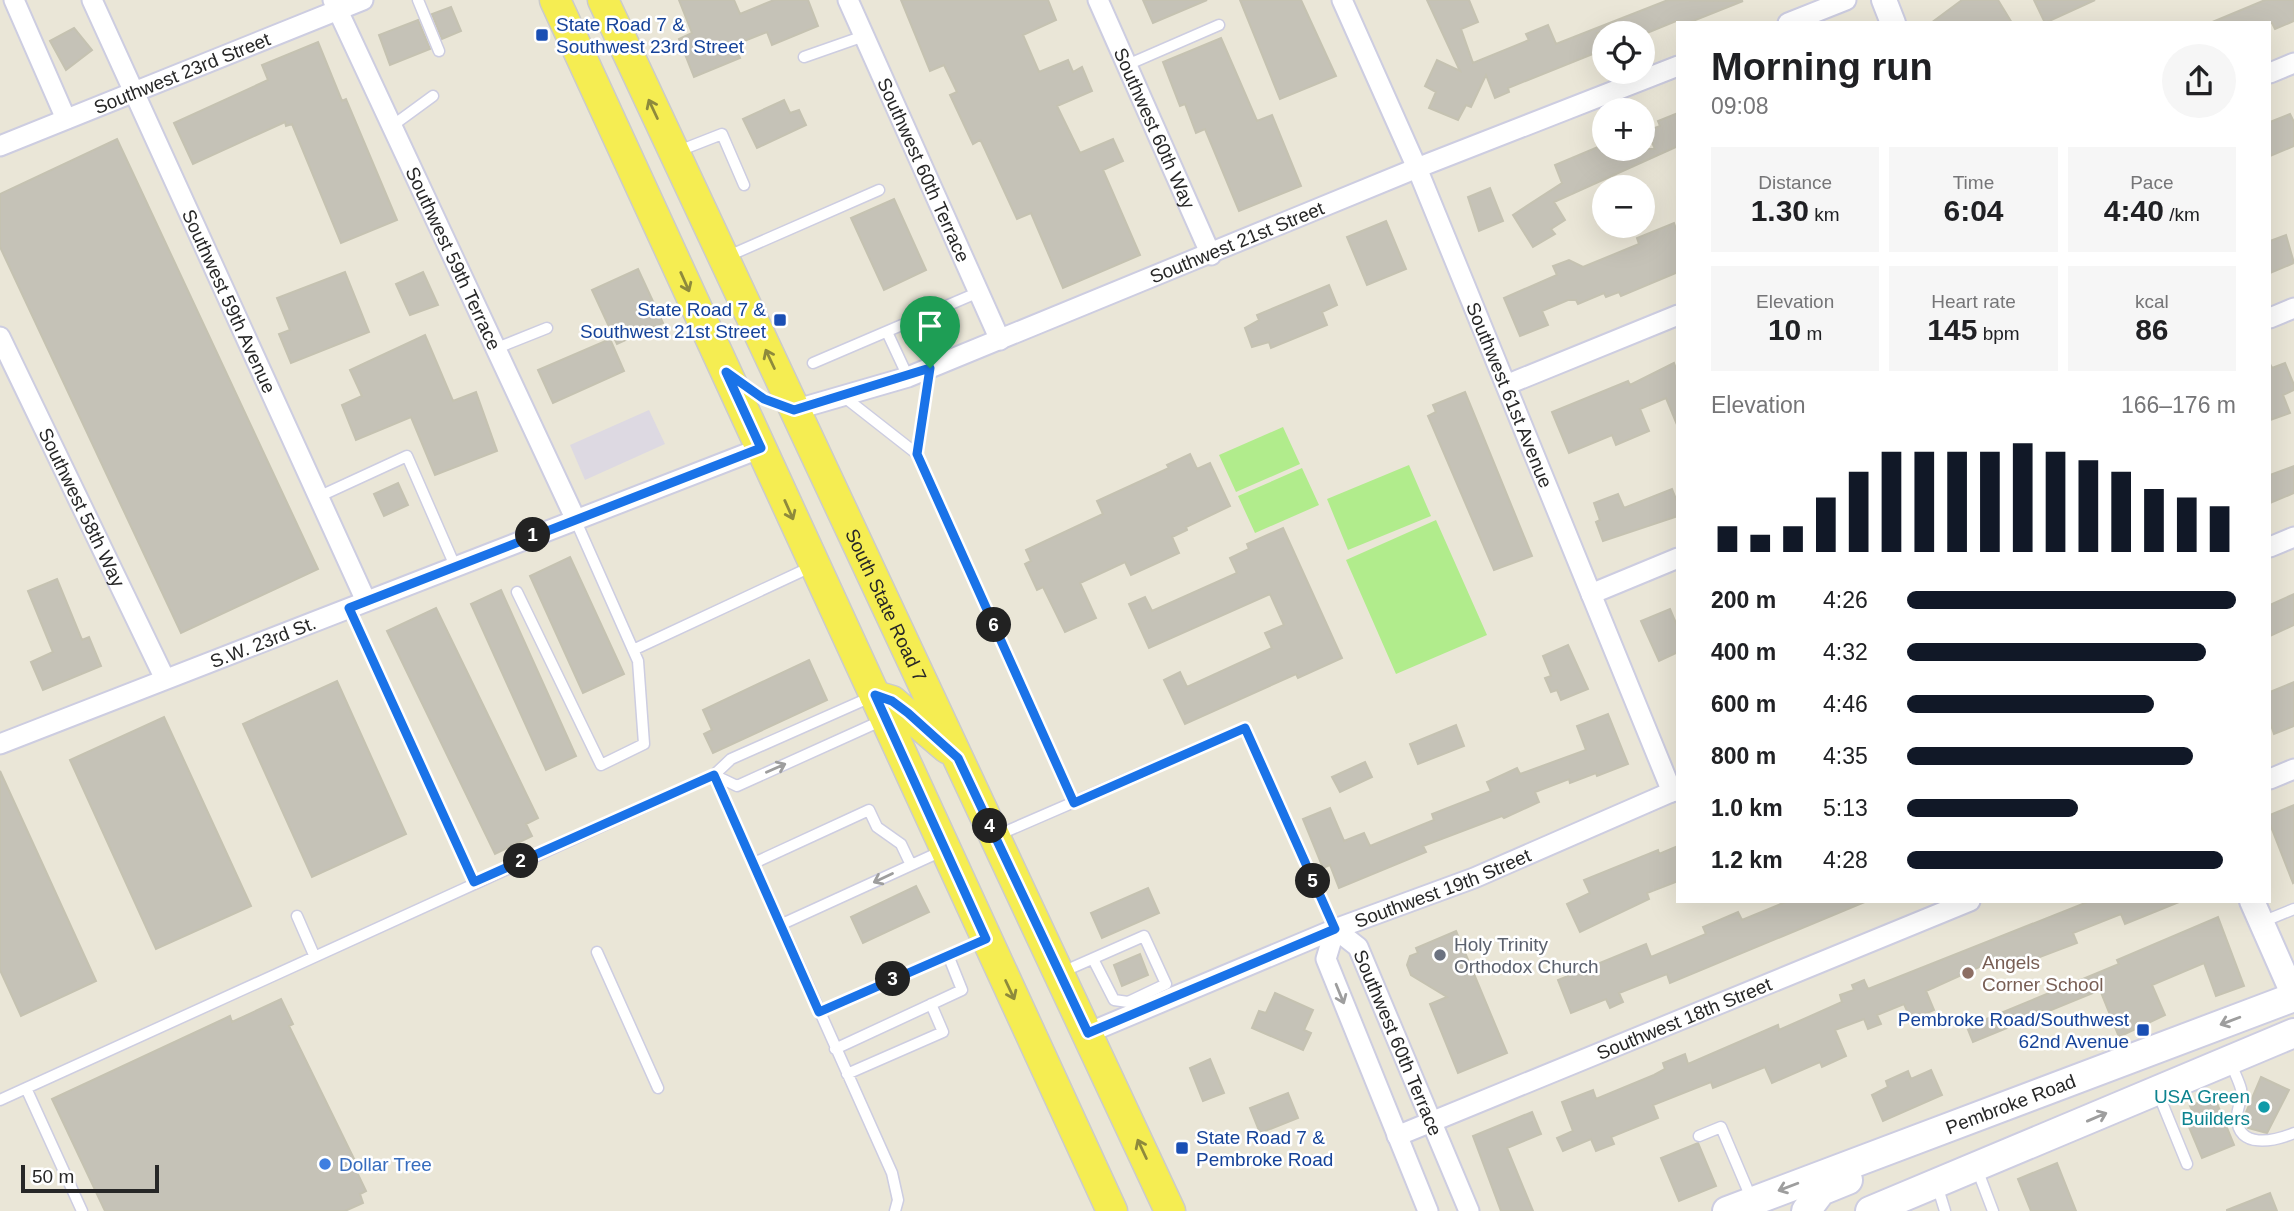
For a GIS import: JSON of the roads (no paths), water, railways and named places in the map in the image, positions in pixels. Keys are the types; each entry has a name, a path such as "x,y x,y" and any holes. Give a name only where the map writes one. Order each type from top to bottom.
{"main road":[{"path":"555,0 1112,1211"},
{"name":"South State Road 7","path":"603,0 1170,1211"},
{"path":"726,372 764,399 794,410"},
{"path":"761,448 794,456 831,487"},
{"path":"881,707 900,707 958,758"},
{"name":"Pembroke Road","path":"1740,1206 2294,996"},
{"path":"1870,1211 2294,1033"},
{"path":"1806,1211 1821,1191 1998,1121 2024,1098"}],"street":[{"path":"14,0 66,119"},
{"name":"Southwest 59th Avenue","path":"92,0 318,497 357,605"},
{"name":"Southwest 23rd Street","path":"0,146 335,5 363,0"},
{"name":"Southwest 60th Terrace","path":"848,0 1000,340"},
{"name":"Southwest 60th Way","path":"1098,0 1211,255"},
{"name":"Southwest 61st Avenue","path":"1342,0 1417,168 1591,594 1675,790"},
{"path":"1793,21 1846,0"},
{"path":"1884,0 1892,21"},
{"name":"Southwest 59th Terrace","path":"335,5 575,518"},
{"path":"2271,73 2294,63"},
{"name":"Southwest 21st Street","path":"794,410 908,377 1211,255 1417,168 1676,67"},
{"path":"2271,318 2294,308"},
{"path":"1506,385 1676,316"},
{"name":"Southwest 58th Way","path":"0,337 165,679"},
{"name":"S.W. 23rd St.","path":"0,744 575,518 761,448"},
{"path":"2271,547 2294,537"},
{"path":"1591,594 1676,559"},
{"path":"2271,779 2294,769"},
{"name":"Southwest 19th Street","path":"1088,1033 1154,997 1474,878 1675,790"},
{"name":"Southwest 18th Street","path":"1397,1136 1965,903"},
{"path":"2257,912 2294,996"},
{"name":"Southwest 60th Terrace","path":"1428,1211 1326,959 1335,929 1358,947 1469,1211"}],"lane":[{"path":"418,0 439,51"},
{"path":"1127,65 1219,25"},
{"path":"804,57 864,36"},
{"path":"392,126 433,96"},
{"path":"674,153 722,134 744,185"},
{"path":"722,258 878,190"},
{"path":"813,363 979,292"},
{"path":"497,348 547,328"},
{"path":"887,332 908,377"},
{"path":"917,454 930,368"},
{"path":"843,396 917,454 1074,803"},
{"path":"318,497 408,456 455,566"},
{"path":"517,593 601,765 643,744 638,661 575,518"},
{"path":"633,650 814,566"},
{"path":"357,605 474,882"},
{"path":"0,1100 714,775 731,759 881,707"},
{"path":"714,775 737,786 881,707"},
{"path":"995,836 1245,728 1335,929"},
{"path":"714,775 892,1172 898,1200 895,1211"},
{"path":"754,863 869,810 877,827 901,844 911,865"},
{"path":"780,925 945,849"},
{"path":"2257,912 2294,909"},
{"path":"297,916 314,956"},
{"path":"1060,973 1093,958 1144,936 1166,984 1154,997 1128,1002 1114,1000 1093,958"},
{"path":"819,1012 986,939"},
{"path":"597,952 659,1088"},
{"path":"835,1049 962,990 948,955"},
{"path":"846,1074 943,1032 931,1004"},
{"path":"2230,1060 2242,1091 2237,1119 2241,1130 2251,1139 2262,1142 2294,1133"},
{"path":"26,1088 82,1211"},
{"path":"2157,1091 2187,1164"},
{"path":"1699,1136 1721,1127 1740,1206"},
{"path":"1976,1168 1993,1211"},
{"path":"1937,1184 1945,1211"}],"place":[{"name":"State Road 7 & Southwest 23rd Street","path":"542,35"},
{"name":"State Road 7 & Southwest 21st Street","path":"780,320"},
{"name":"Holy Trinity Orthodox Church","path":"1440,955"},
{"name":"Angels Corner School","path":"1968,973"},
{"name":"Pembroke Road/Southwest 62nd Avenue","path":"2143,1030"},
{"name":"USA Green Builders","path":"2264,1107"},
{"name":"State Road 7 & Pembroke Road","path":"1182,1148"},
{"name":"Dollar Tree","path":"325,1164"}]}
